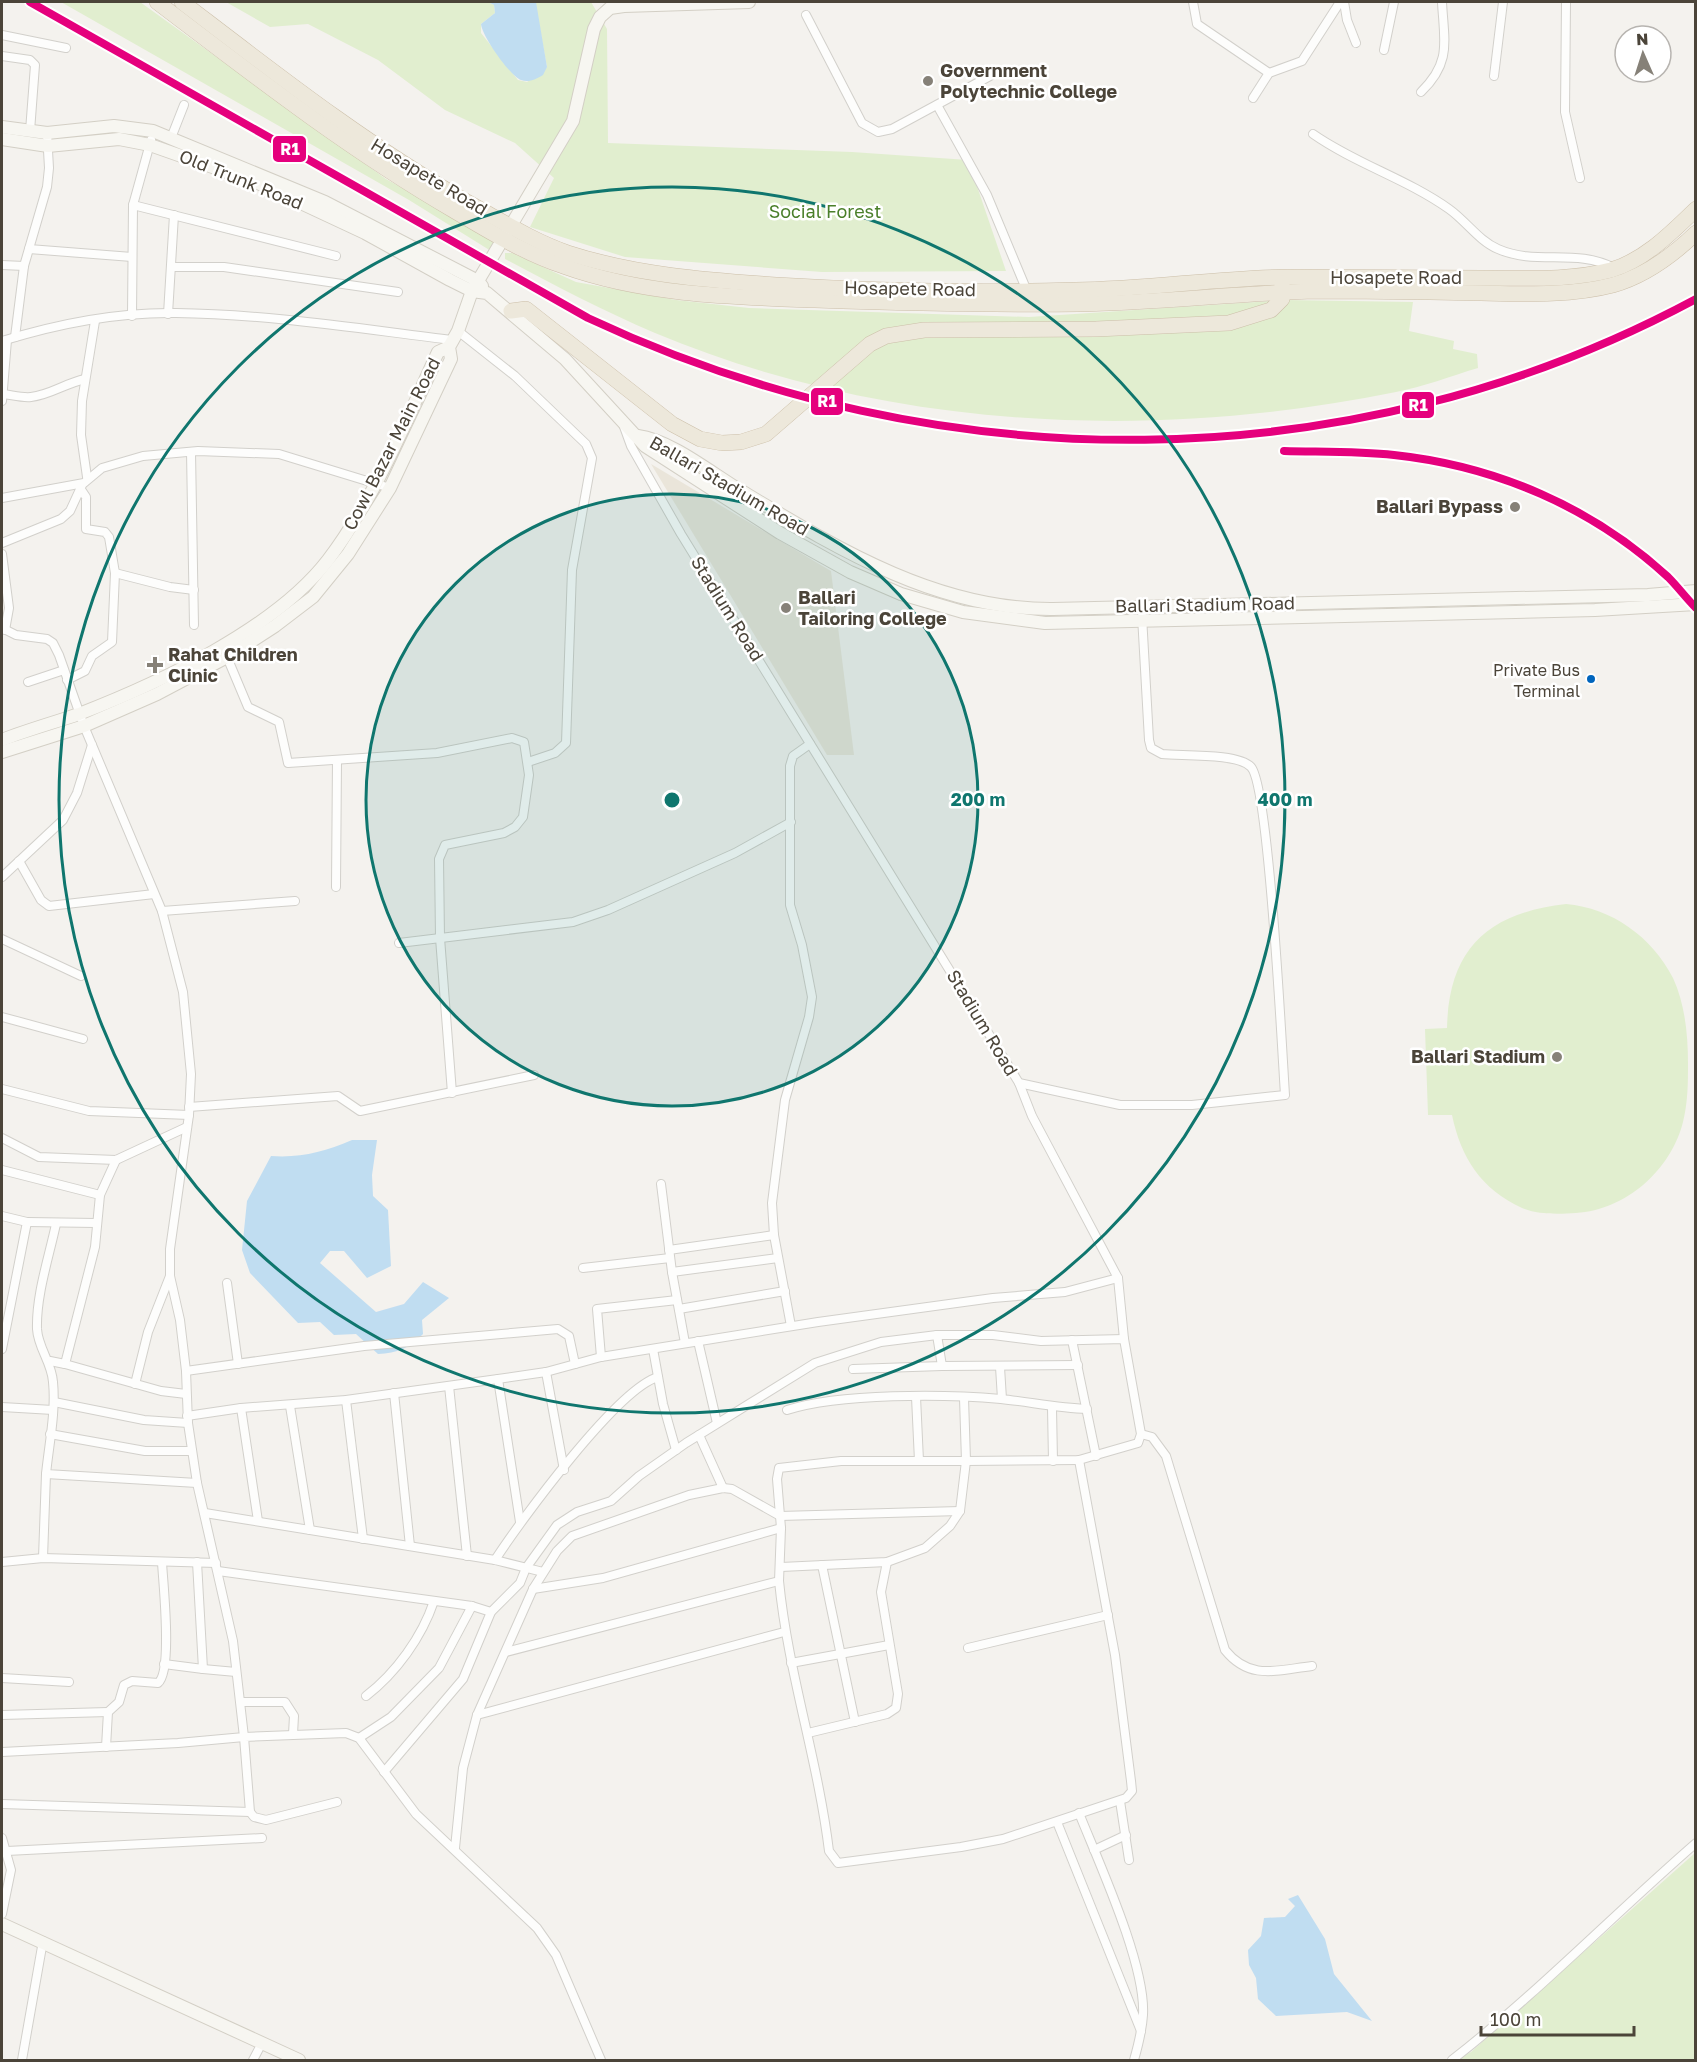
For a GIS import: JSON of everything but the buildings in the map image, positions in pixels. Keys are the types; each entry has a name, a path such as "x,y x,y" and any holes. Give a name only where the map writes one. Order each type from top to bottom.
{"highway":[{"name":"Hosapete Road","path":"182,2 307,98 507,233 532,255 567,268 624,283 726,297 921,303 1082,304 1282,285 1508,294 1578,290 1610,285 1636,277 1663,261 1695,233"},
{"name":"Hosapete Road","path":"163,6 359,151 422,192 507,233 565,252 630,270 705,280 828,288 1027,291 1561,278 1615,269 1662,242 1695,209"},
{"path":"511,311 522,308 535,316 672,424 700,439 722,443 741,442 766,434 792,414 870,344 894,334 924,330 1096,329 1229,323 1262,315 1278,305 1282,285"}],"street":[{"path":"2,752 84,726 157,694 227,657 260,628 313,597 329,579 390,489 451,359 453,340 471,286 507,233 573,121 588,49 600,17 610,8 657,3 749,2"},
{"path":"1194,2 1197,24 1269,73"},
{"path":"1252,98 1269,73 1302,61 1342,2"},
{"path":"1342,2 1356,43"},
{"path":"1384,50 1394,2"},
{"path":"1421,92 1440,72 1443,61 1442,2"},
{"path":"1494,76 1503,2"},
{"path":"1566,2 1565,112 1580,178"},
{"path":"806,15 862,123 878,132 892,129 990,76"},
{"path":"2,35 66,48"},
{"path":"2,56 30,60 35,64 30,131"},
{"path":"171,138 184,105"},
{"path":"937,105 987,195 1027,291"},
{"name":"Old Trunk Road","path":"48,139 107,126 153,131 338,208 471,286"},
{"path":"2,127 30,131 48,139 47,187 24,266 8,339 2,398 28,398 85,379"},
{"path":"132,316 133,205 153,131"},
{"path":"1313,134 1353,159 1449,209 1486,243 1499,250 1516,255 1546,258 1586,257 1597,259 1615,269"},
{"name":"Old Trunk Road","path":"2,139 118,139 150,145 258,183 471,286"},
{"path":"133,205 336,256"},
{"path":"168,314 174,215"},
{"path":"29,249 132,257"},
{"path":"2,265 24,266"},
{"path":"171,267 224,267 398,292"},
{"path":"471,286 487,293 511,311 565,359 638,436"},
{"path":"8,339 55,327 132,316 168,314 258,318 453,340 515,376 590,451 591,467 570,588 566,743 555,753 528,762"},
{"path":"67,680 85,671 92,656 112,642 115,573 108,533 91,531 85,526 86,497 81,435 85,379 95,321"},
{"name":"Cowl Bazar Main Road","path":"2,740 79,714 181,668 260,628 302,589 348,533 375,484 438,352 453,340"},
{"name":"Stadium Road","path":"622,421 631,446 681,534 807,746 1019,1083 1120,1106 1191,1105 1286,1095 1270,866 1257,775 1240,760 1162,754 1151,748 1142,606"},
{"name":"Ballari Stadium Road","path":"638,436 651,437 830,543 912,582 961,597 1042,609 1596,596 1695,591"},
{"name":"Ballari Stadium Road","path":"638,436 645,446 822,557 901,594 963,612 1045,623 1143,622 1595,610 1695,604"},
{"path":"2,543 61,519 70,511 84,483 102,468 131,459 191,452 242,451 279,454 390,489"},
{"path":"191,452 194,626"},
{"path":"2,498 84,483"},
{"path":"822,557 830,543"},
{"path":"2,554 9,608 3,629 28,638 47,639 53,643 79,714 162,911 183,992 191,1074 188,1127 170,1249 170,1276 180,1320 186,1371 188,1420 197,1483 232,1641 241,1702 250,1812 258,1820 266,1820 338,1802"},
{"path":"115,573 194,590"},
{"path":"1595,610 1596,596"},
{"path":"227,657 248,707 279,722 288,763 438,753 512,738 524,742 528,762 523,817 515,827 504,833 445,845 439,859 440,938 452,1093"},
{"path":"28,682 64,670"},
{"path":"2,877 63,820 76,793 92,744"},
{"path":"791,1326 774,1235 772,1203 779,1132 793,1069 809,1017 812,997 802,945 790,905 789,777 792,756 807,746"},
{"path":"336,887 337,760"},
{"path":"399,944 573,922 608,910 735,853 791,822"},
{"path":"19,861 41,900 49,906 154,894"},
{"path":"162,911 295,901"},
{"path":"2,939 81,976"},
{"path":"2,1017 83,1039"},
{"path":"2,1089 89,1111 189,1111 338,1096 360,1111 534,1075"},
{"path":"1019,1083 1032,1116 1118,1278 1124,1338 1141,1434 1138,1443 1128,1448 1079,1460 841,1461 784,1467 777,1472 781,1528 779,1581 784,1632 808,1733 830,1851 838,1863 1003,1839 1119,1801 1130,1795 1132,1791 1108,1615 1079,1460"},
{"path":"2,1138 39,1157 116,1160 188,1127"},
{"path":"65,1364 94,1247 100,1195 116,1160"},
{"path":"2,1170 100,1195"},
{"path":"661,1184 672,1272 685,1343"},
{"path":"2,1216 27,1222 96,1223"},
{"path":"2,1349 27,1222"},
{"path":"43,1558 46,1474 53,1406 50,1361 41,1345 38,1313 56,1224"},
{"path":"583,1268 774,1235"},
{"path":"672,1272 778,1258"},
{"path":"135,1384 148,1332 170,1276"},
{"path":"2,1407 53,1406 144,1420 188,1420 241,1408 291,1406 346,1400 546,1372 601,1357 685,1343 910,1309 1065,1292 1118,1278"},
{"path":"227,1283 238,1364"},
{"path":"601,1357 597,1309 678,1304 785,1291"},
{"path":"186,1371 364,1346 558,1329 564,1330 569,1336 575,1364"},
{"path":"384,1772 463,1679 491,1612 520,1583 526,1568 549,1534 567,1517 611,1501 639,1476 676,1450 825,1359 881,1342 938,1335 970,1334 1041,1341 1124,1338"},
{"path":"938,1335 942,1366"},
{"path":"1072,1340 1096,1456"},
{"path":"698,1341 717,1423"},
{"path":"653,1349 676,1450"},
{"path":"50,1361 186,1395"},
{"path":"853,1369 1078,1365"},
{"path":"1000,1367 1002,1399"},
{"path":"546,1372 564,1470"},
{"path":"495,1560 520,1522 626,1397 645,1381 658,1377"},
{"path":"498,1379 520,1522"},
{"path":"448,1386 467,1556"},
{"path":"394,1393 410,1546"},
{"path":"787,1410 820,1402 916,1397 1002,1399 1052,1408 1087,1409"},
{"path":"916,1397 920,1461"},
{"path":"781,1567 887,1562 925,1548 950,1526 960,1511 966,1461 964,1398"},
{"path":"346,1400 363,1539"},
{"path":"291,1406 310,1530"},
{"path":"241,1408 258,1521"},
{"path":"1052,1408 1053,1461"},
{"path":"50,1434 145,1451 192,1451"},
{"path":"1141,1434 1152,1437 1166,1456 1225,1650 1234,1662 1261,1672 1312,1666"},
{"path":"699,1435 723,1488"},
{"path":"46,1474 197,1483"},
{"path":"455,1848 463,1768 477,1715 533,1590 557,1551 572,1536 689,1495 723,1488 732,1489 780,1516 960,1511"},
{"path":"205,1513 495,1560 543,1572"},
{"path":"533,1590 603,1578 781,1528"},
{"path":"2,1562 43,1558 197,1562 472,1606 491,1612"},
{"path":"2,1715 108,1712 119,1702 127,1682 158,1683 161,1681 166,1628 162,1562"},
{"path":"197,1562 203,1669"},
{"path":"808,1733 886,1714 896,1708 898,1694 881,1593 887,1562"},
{"path":"822,1565 838,1653 855,1722"},
{"path":"506,1652 779,1581"},
{"path":"366,1696 381,1684 415,1639 434,1601"},
{"path":"358,1738 391,1717 439,1668 472,1606"},
{"path":"968,1648 1108,1615"},
{"path":"477,1715 784,1632"},
{"path":"791,1663 889,1645"},
{"path":"164,1664 236,1672"},
{"path":"2,1678 69,1682"},
{"path":"241,1702 285,1702 294,1716 293,1734"},
{"path":"106,1747 108,1712"},
{"path":"2,1752 293,1734 346,1733 358,1738 416,1814 455,1848 537,1928 556,1955 601,2061"},
{"path":"1119,1801 1129,1860"},
{"path":"2,1804 250,1812"},
{"path":"1079,1813 1132,1953 1142,1996 1141,2032 1134,2061"},
{"path":"1057,1822 1141,2032"},
{"path":"1094,1850 1126,1835"},
{"path":"2,1838 11,1870 2,1914"},
{"path":"7,1851 262,1838"},
{"path":"1452,2061 1563,1967 1648,1884 1695,1843"},
{"path":"2,1924 299,2061"},
{"path":"22,2061 43,1941"},
{"path":"253,2061 262,2043"}],"shaded area":[{"name":"Ballari Tailoring College","path":"651,464 831,571 854,755 827,755"}],"green space":[{"path":"61,2 140,2 386,179 496,240 491,251 409,200"},
{"name":"Social Forest","path":"226,2 488,2 494,5 495,13 481,24 481,33 518,80 527,82 547,67 535,2 591,2 607,29 608,143 852,152 968,160 1006,271 822,272 625,257 530,227 554,178 515,143 445,110 378,60 308,24 270,27"},
{"path":"505,253 512,253 576,282 676,300 749,308 1029,317 1286,300 1413,302 1409,331 1454,341 1453,349 1477,354 1478,368 1396,392 1303,408 1209,418 1115,421 1021,418 927,407 834,390 743,365 655,333 505,259"},
{"name":"Ballari Stadium","path":"1566,904 1599,911 1629,927 1654,950 1673,978 1685,1020 1688,1052 1685,1115 1677,1140 1668,1156 1657,1171 1629,1196 1594,1210 1576,1213 1535,1212 1508,1200 1484,1182 1467,1158 1452,1115 1428,1115 1425,1029 1447,1028 1449,1000 1455,976 1465,956 1478,939 1495,926 1515,916"},
{"path":"1695,1853 1695,2060 1455,2060 1471,2052"}],"water":[{"path":"488,2 536,2 547,67 543,75 530,81 524,81 516,77 504,64 491,46 481,24 495,13 494,5"},
{"path":"352,1140 377,1140 372,1175 373,1196 388,1210 391,1266 367,1278 344,1251 330,1251 320,1263 376,1312 404,1304 423,1282 449,1298 422,1320 423,1334 418,1339 403,1349 378,1354 356,1334 334,1335 320,1322 298,1323 250,1273 242,1250 247,1201 271,1156 312,1153"},
{"path":"1298,1895 1325,1939 1334,1974 1372,2021 1347,2012 1276,2016 1258,1999 1256,1978 1249,1965 1248,1950 1261,1936 1264,1918 1285,1917 1295,1906 1288,1899"}],"transit line":[{"name":"R1","path":"30,2 588,318 722,372 861,411 1002,433 1145,440 1287,430 1427,403 1564,360 1696,299"},
{"name":"R1","path":"1284,451 1394,455 1469,469 1505,480 1541,494 1607,530 1639,552 1668,577 1696,608"}],"place":[{"name":"Government Polytechnic College","path":"928,81"},
{"name":"Ballari Bypass","path":"1515,507"},
{"name":"Ballari Tailoring College","path":"786,608"},
{"name":"Rahat Children Clinic","path":"155,665"},
{"name":"Private Bus Terminal","path":"1591,679"},
{"name":"Ballari Stadium","path":"1557,1057"}]}
